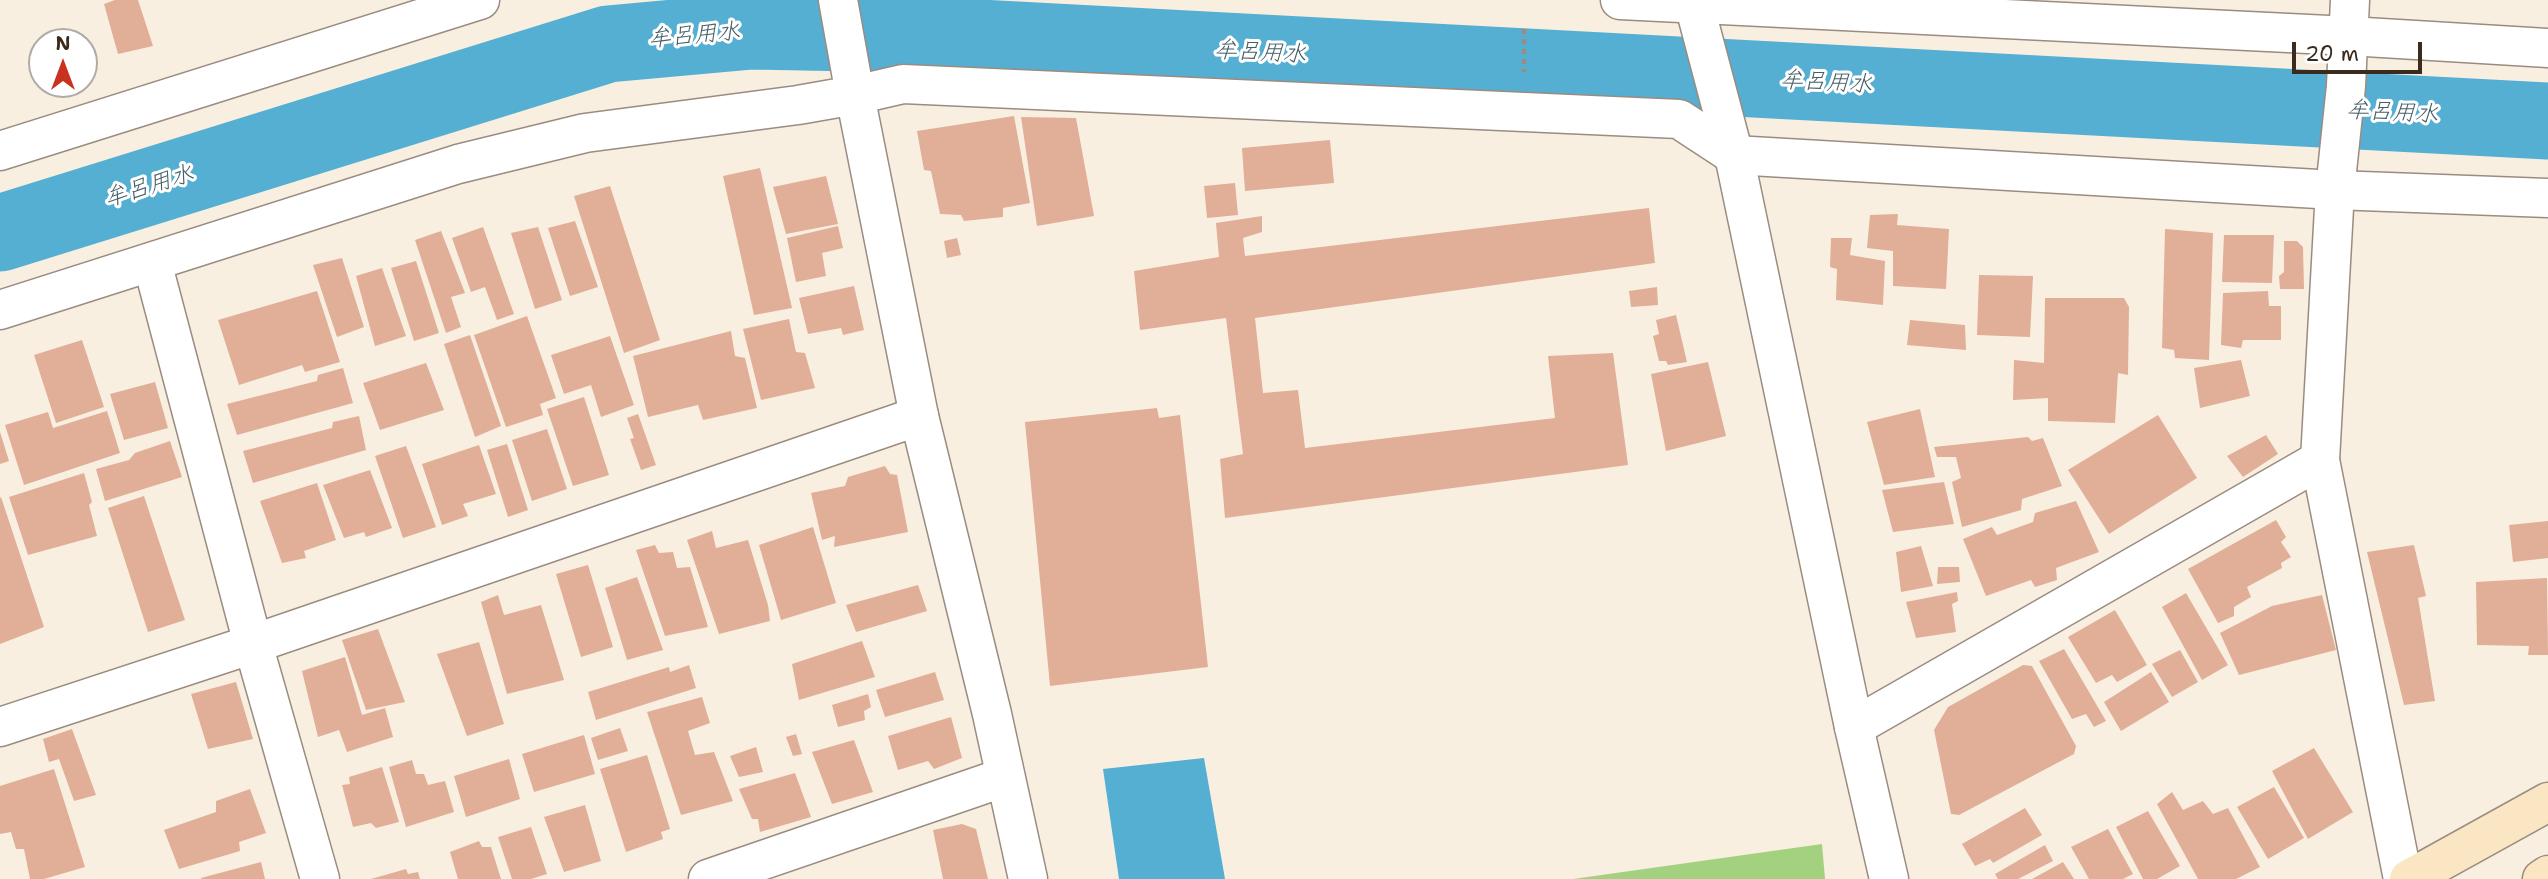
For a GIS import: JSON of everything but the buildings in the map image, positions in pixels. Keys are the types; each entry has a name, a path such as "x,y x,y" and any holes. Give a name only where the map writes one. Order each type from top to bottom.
{"main road":[{"path":"2406,879 2548,802"},
{"path":"2542,879 2548,875"}],"street":[{"path":"0,151 480,0"},
{"path":"1620,0 2349,18 2548,48"},
{"path":"1694,2 1734,155 1854,727 1889,879"},
{"path":"839,6 919,416 1028,879"},
{"path":"2349,18 2342,137 2335,190 2320,460 2406,879"},
{"path":"0,310 458,164 572,136 855,95 903,83 1679,119 1734,155 2335,190 2548,198"},
{"path":"152,262 253,644 320,879"},
{"path":"0,727 253,644 919,416"},
{"path":"1854,727 2320,460"},
{"path":"708,879 1006,777"}],"path":[{"path":"1524,29 1524,80"}],"green space":[{"path":"1822,844 1825,879 1573,879"}],"water":[{"path":"1204,758 1225,879 1119,879 1103,769"}],"waterway":[{"name":"牟呂用水","path":"0,233 608,44 752,31 904,34 2548,121"}]}
